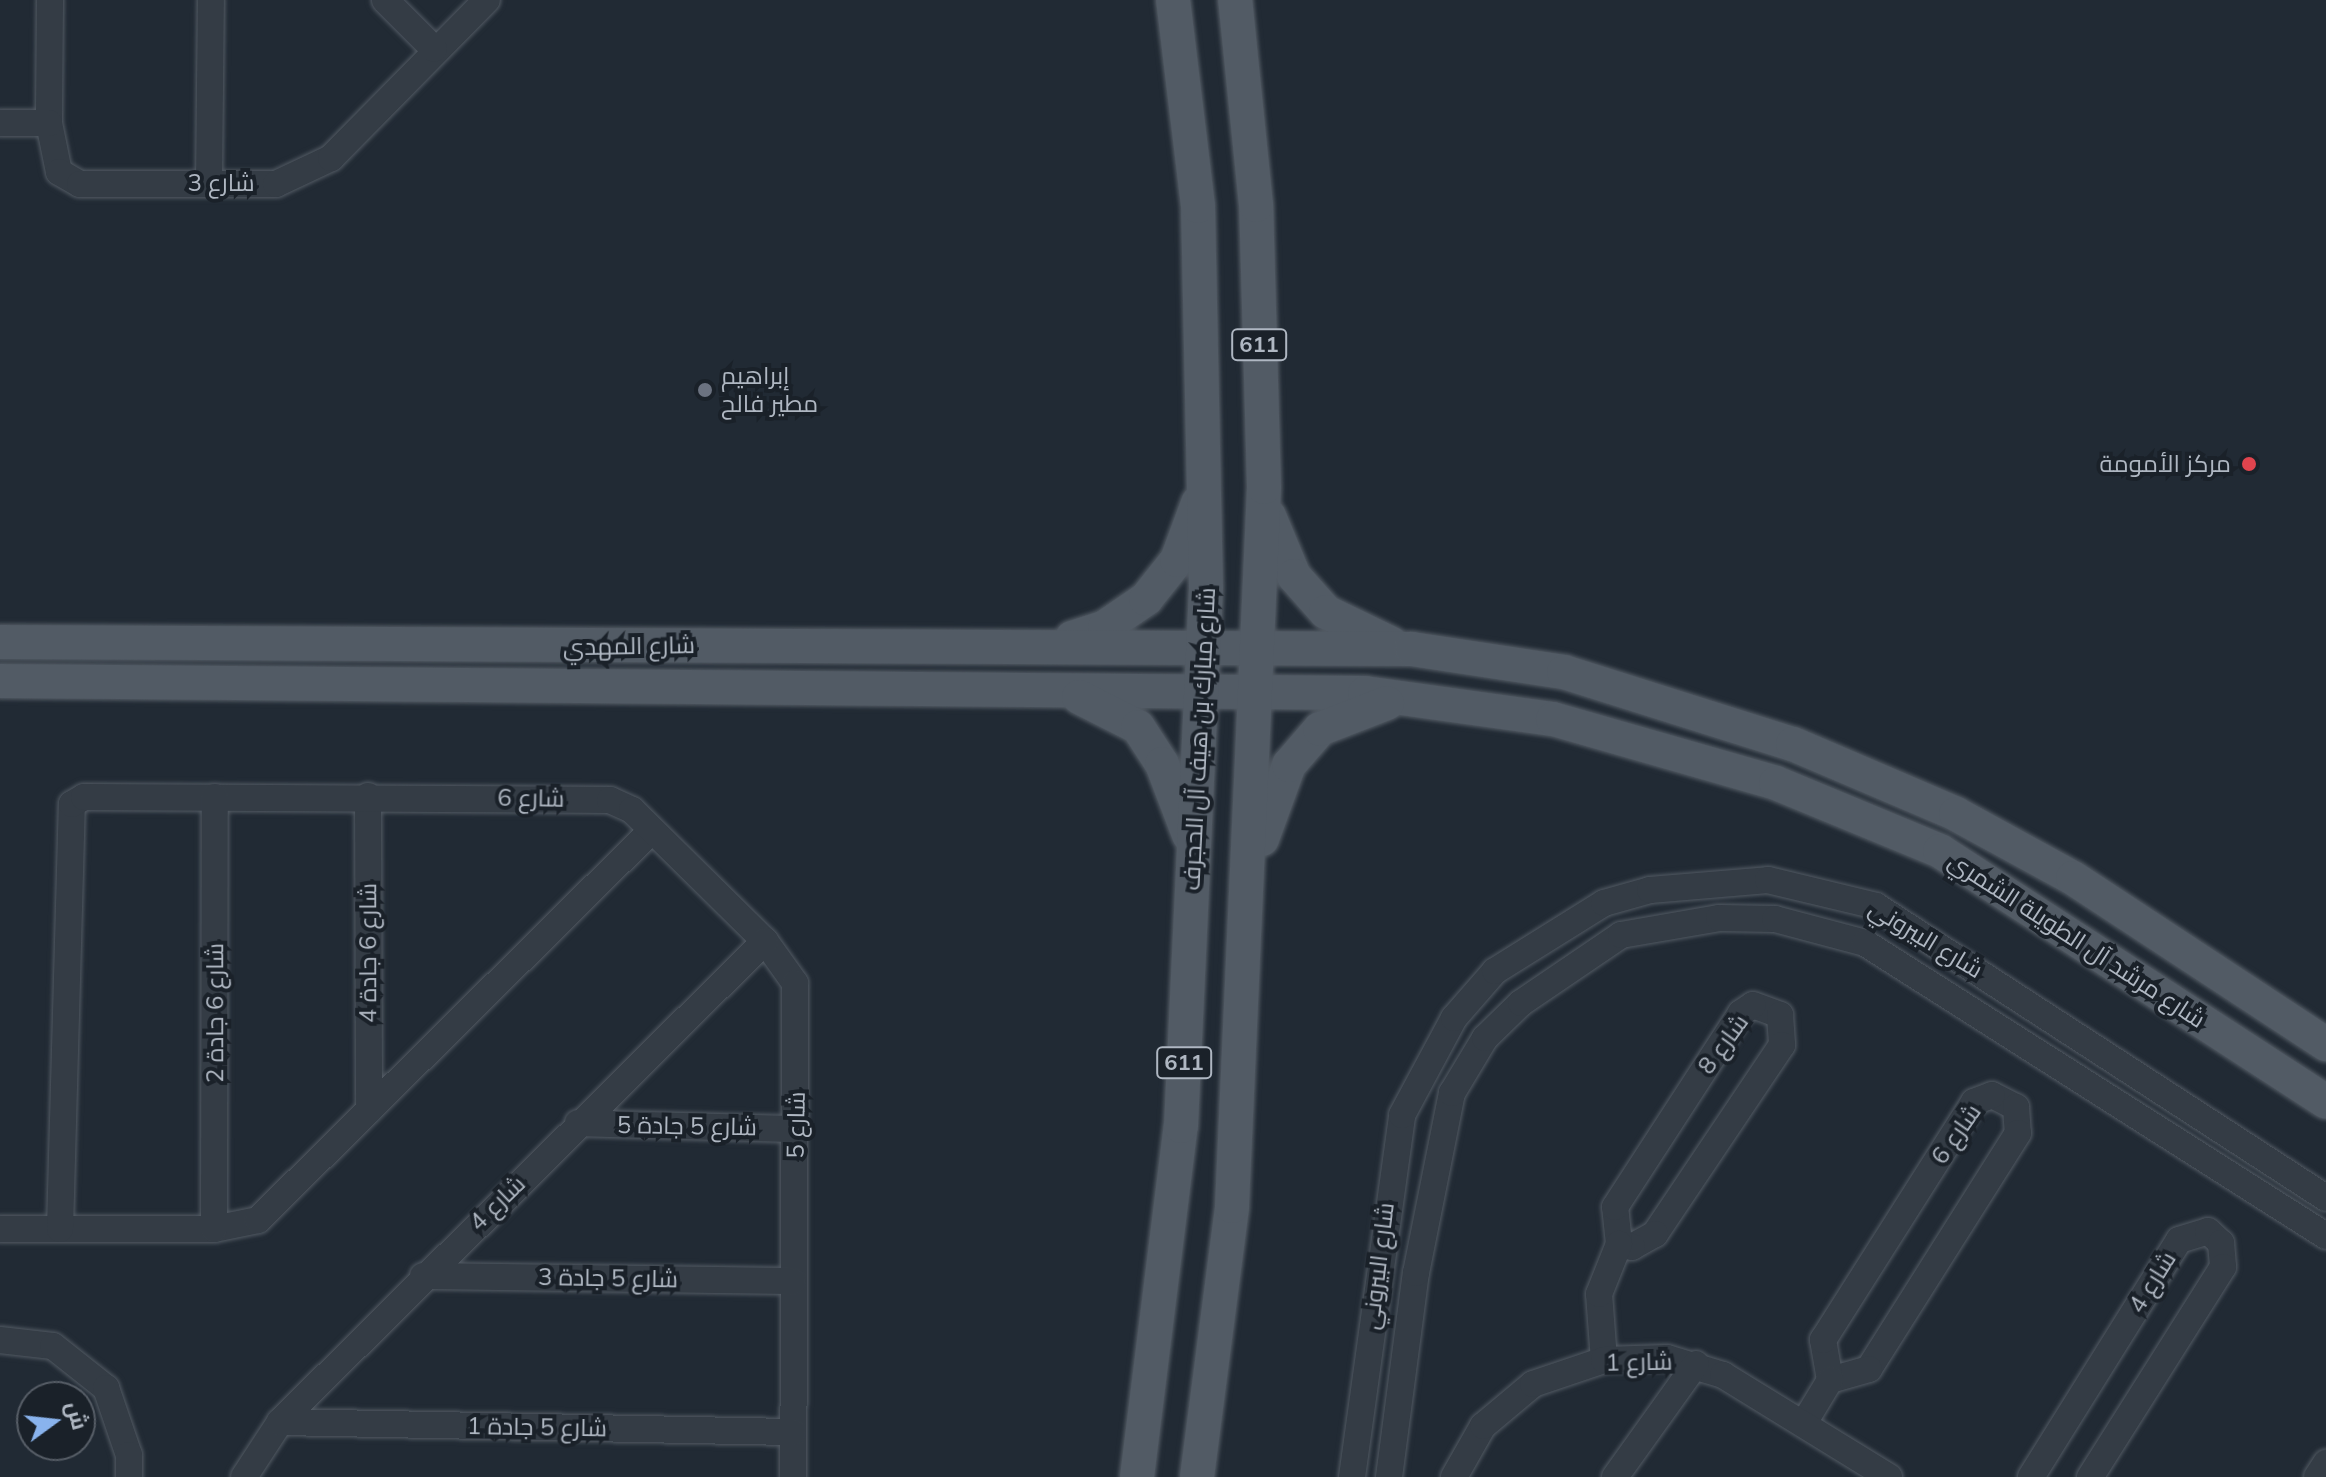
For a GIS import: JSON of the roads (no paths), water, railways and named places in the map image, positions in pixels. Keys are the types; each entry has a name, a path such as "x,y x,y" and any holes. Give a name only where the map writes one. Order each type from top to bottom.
{"main road":[{"name":"شارع مبارك بن هيف آل الحجرف","path":"1137,1477 1181,1126 1205,646 1206,459 1196,187 1173,0"},
{"name":"611","path":"1197,1477 1232,1206 1264,487 1255,189 1235,0"},
{"path":"1196,187 1203,201 1232,210 1255,189"},
{"path":"1058,643 1105,627 1146,599 1177,560 1206,459"},
{"path":"1264,487 1272,534 1294,576 1326,612 1366,636 1412,649"},
{"name":"شارع المهدي","path":"1,648 132,644 1058,643 1259,647"},
{"path":"88,682 95,662 132,644"},
{"name":"شارع مرشد آل الطويلة الشمري","path":"1259,647 1412,649 1564,672 1869,775 2073,878 2312,1035"},
{"name":"شارع المهدي","path":"0,681 1256,691"},
{"path":"1060,691 1111,708 1138,727 1162,764 1193,847"},
{"name":"شارع مرشد آل الطويلة الشمري","path":"1256,691 1407,698 1553,719 1776,783 1940,851 2125,967 2326,1102"},
{"path":"1245,946 1265,821 1289,765 1320,729 1407,698"},
{"path":"2125,967 2131,949 2145,946 2263,1021 2312,1035"}],"street":[{"name":"شارع 3","path":"50,0 49,123 53,162 80,184 276,184 314,170 487,0"},
{"path":"209,183 211,0"},
{"path":"385,0 434,49"},
{"path":"0,123 49,123"},
{"name":"شارع 6","path":"60,1229 72,804 84,797 368,796 610,800 652,830"},
{"name":"شارع 6 جادة 4","path":"368,796 369,1110"},
{"name":"شارع 6 جادة 2","path":"214,1229 215,797"},
{"path":"0,1229 214,1229 258,1220 652,830"},
{"name":"شارع 5","path":"652,830 786,965 799,1003 793,1281 793,1477"},
{"name":"شارع البيروني","path":"1352,1477 1402,1115 1454,1018 1495,971 1604,903 1650,890 1768,880 1876,906 2322,1196"},
{"name":"شارع البيروني","path":"1389,1477 1416,1273 1452,1093 1485,1038 1521,1003 1621,935 1719,918 1775,919 1865,943 2326,1236"},
{"name":"شارع 4","path":"244,1477 280,1422 423,1276 765,941"},
{"name":"شارع 8","path":"1604,1360 1599,1294 1619,1244 1615,1207 1741,1013 1773,1008 1785,1023 1782,1045 1655,1234 1632,1247 1619,1244"},
{"name":"شارع 6","path":"1992,1095 2009,1099 2018,1133 1869,1369 1830,1380 1823,1340 1974,1102 1992,1095"},
{"name":"شارع 5 جادة 5","path":"578,1123 796,1129"},
{"path":"2267,1198 2285,1192 2285,1172"},
{"path":"2299,1219 2302,1200 2322,1196"},
{"name":"شارع 4","path":"2031,1477 2179,1240 2208,1231 2221,1243 2223,1267 2090,1477"},
{"name":"شارع 5 جادة 3","path":"423,1276 793,1281"},
{"path":"0,1340 53,1346 106,1388 129,1455 129,1477"},
{"name":"شارع 1","path":"1454,1477 1483,1426 1506,1405 1533,1384 1604,1360 1696,1364 1804,1423 1889,1477"},
{"path":"1615,1477 1696,1364"},
{"path":"1804,1423 1830,1380"},
{"name":"شارع 5 جادة 1","path":"280,1422 793,1432"},
{"path":"2317,1477 2326,1463"}],"place":[{"name":"إبراهيم مطير فالح","path":"705,390"},
{"name":"مركز الأمومة","path":"2249,464"}]}
